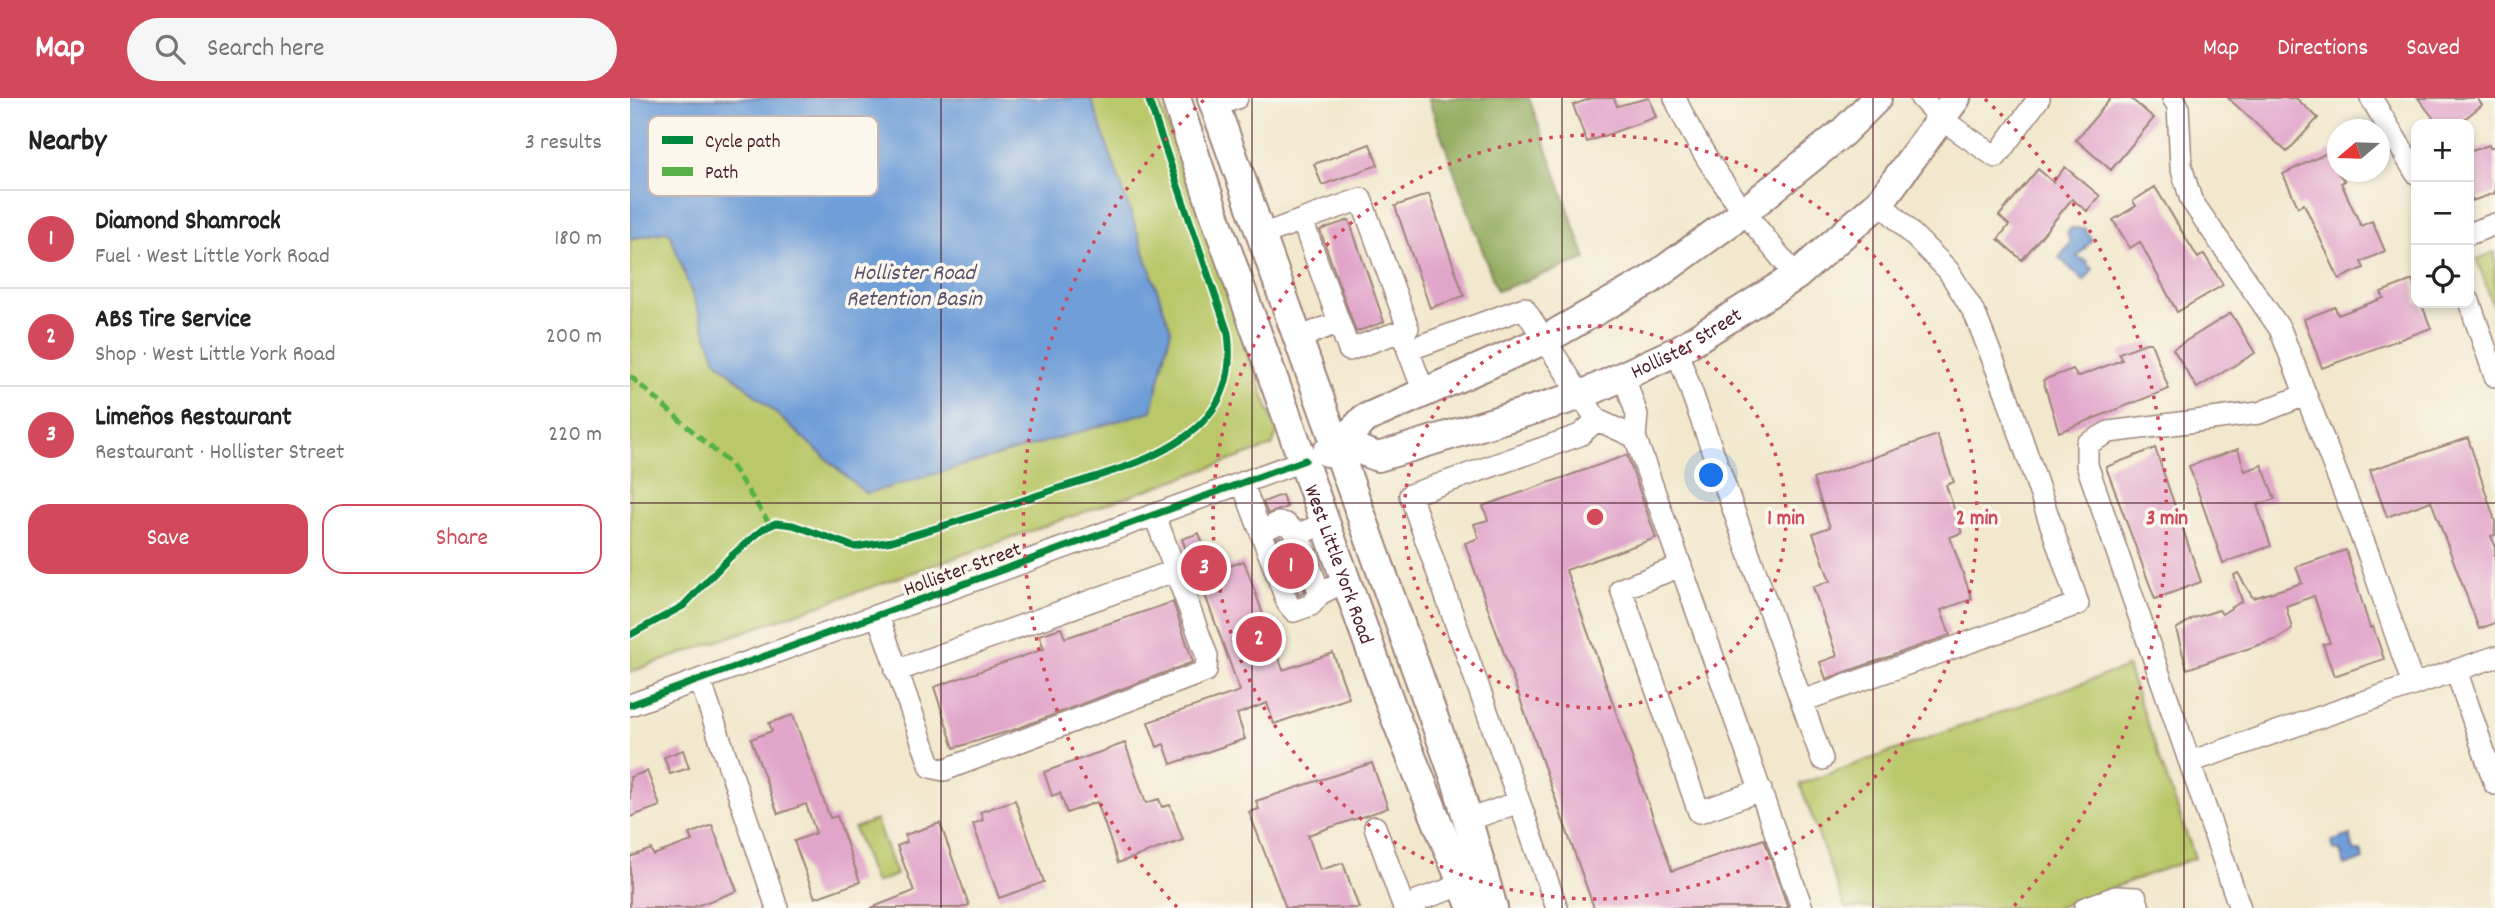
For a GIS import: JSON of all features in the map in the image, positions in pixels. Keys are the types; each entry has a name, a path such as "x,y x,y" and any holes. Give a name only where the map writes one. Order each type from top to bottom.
{"main road":[{"name":"West Little York Road","path":"1176,98 1218,225 1412,761 1467,897"},
{"name":"Hollister Street","path":"1305,460 1338,447 1364,419 1425,395 1546,339 1650,280 1744,212 1843,132 1877,98"},
{"name":"West Little York Road","path":"1221,101 1262,235 1468,820 1493,908"},
{"name":"Hollister Street","path":"1338,447 1377,457 1582,395 1677,351 1796,276 1880,202 1949,109"}],"street":[{"path":"1675,98 1693,140 1744,212 1796,276"},
{"path":"1921,98 1949,109 1996,157 2039,98"},
{"path":"2173,98 2178,106 2181,166 2191,200 2280,329 2369,556 2413,685"},
{"path":"2371,98 2411,165"},
{"path":"1262,235 1362,199 1408,328 1404,341 1425,395"},
{"path":"1802,701 2078,604 2006,393 1975,314 1948,270 1880,202"},
{"path":"1302,220 1349,349 1404,341 1524,308 1597,420 1635,436"},
{"path":"2471,308 2495,376"},
{"path":"1299,338 1339,323"},
{"path":"1677,351 1822,759"},
{"path":"1624,376 1637,415 1635,436 1802,908"},
{"path":"2241,908 2087,465 2087,444 2109,432 2259,412 2305,395"},
{"path":"1557,908 1410,495 1580,435 1597,420"},
{"name":"Hollister Street","path":"630,705 1243,485 1305,460"},
{"path":"1243,485 1287,604 1293,611 1311,605 1320,594 1347,580"},
{"path":"878,616 927,762 938,771 1029,740 1206,671 1207,656 1156,516"},
{"path":"1261,532 1278,523 1286,524 1298,534 1320,594"},
{"path":"1298,534 1327,523"},
{"path":"1681,566 1621,589 1699,812 1760,790"},
{"path":"897,671 1174,571"},
{"path":"2190,762 2495,657"},
{"path":"2456,670 2495,784"},
{"path":"700,680 777,908"},
{"path":"1468,820 1519,802"},
{"path":"1375,827 1404,908"},
{"path":"1415,908 1419,900 1467,897"},
{"path":"2085,908 2116,897 2136,898 2140,908"}],"green space":[{"path":"630,98 1158,98 1277,433 1272,446 630,672"},
{"path":"1428,98 1529,98 1586,259 1497,291"},
{"path":"2495,252 2495,312 2477,259"},
{"path":"2127,667 2195,858 2056,908 1845,908 1800,784"},
{"path":"876,820 896,875 875,883 854,828"}],"water":[{"name":"Hollister Road Retention Basin","path":"630,98 1091,98 1171,330 1152,411 866,494 716,360 669,231 630,239"},
{"path":"2071,228 2084,228 2092,240 2077,257 2088,262 2087,265 2093,269 2084,281 2059,258 2071,242 2067,233"},
{"path":"2350,835 2354,851 2361,851 2364,859 2345,866 2340,851 2333,850 2331,842"}],"building":[{"path":"1592,98 1614,98 1617,106 1649,98 1656,117 1587,142 1573,105"},
{"path":"2111,98 2130,98 2154,118 2111,170 2076,140"},
{"path":"2228,98 2296,98 2318,118 2287,152"},
{"path":"2418,98 2477,98 2482,105 2464,119 2434,119"},
{"path":"1370,144 1378,165 1322,185 1314,164"},
{"path":"2489,145 2490,148 2495,146 2495,193 2474,200 2474,182 2474,150"},
{"path":"2327,153 2327,182 2343,182 2341,183 2361,226 2372,221 2385,251 2361,262 2364,268 2339,279 2304,204 2298,207 2283,174"},
{"path":"2065,167 2100,196 2087,211 2072,199 2022,260 1998,239 2009,225 1999,216 2038,169 2053,182"},
{"path":"2155,187 2198,258 2204,254 2223,285 2177,312 2140,242 2130,248 2113,220 2136,206 2133,201"},
{"path":"1429,194 1464,296 1430,308 1395,206"},
{"path":"1349,220 1384,322 1356,332 1320,230"},
{"path":"2411,281 2411,308 2423,308 2431,328 2322,368 2304,319 2335,307 2338,315 2384,298 2381,292"},
{"path":"2231,313 2255,353 2197,388 2173,349"},
{"path":"2151,343 2169,389 2059,432 2043,380 2073,369 2077,377 2122,360 2119,353"},
{"path":"1937,435 1954,482 1946,485 1962,533 1950,537 1972,599 1941,610 1950,635 1826,679 1820,662 1837,656 1813,587 1830,581 1813,533 1830,527 1813,479"},
{"path":"2468,438 2495,521 2495,535 2491,536 2495,545 2495,623 2479,629 2431,501 2387,517 2370,470"},
{"path":"2155,448 2201,582 2155,599 2106,467"},
{"path":"2238,449 2245,471 2262,465 2275,499 2257,505 2271,546 2223,563 2189,466"},
{"path":"1627,455 1656,538 1566,570 1672,871 1764,839 1788,908 1594,908 1465,543 1479,538 1474,524 1488,520 1483,506"},
{"path":"1282,495 1287,507 1268,514 1263,502"},
{"path":"1199,533 1213,572 1244,561 1283,670 1333,653 1349,698 1274,724 1267,703 1237,714 1245,739 1171,764 1164,744 1157,747 1148,722 1240,691 1192,559 1190,560 1182,539"},
{"path":"1277,538 1287,542 1305,591 1299,595"},
{"path":"2346,550 2370,628 2373,627 2384,659 2334,676 2323,644 2330,643 2314,596 2286,606 2292,629 2277,639 2187,669 2176,629 2194,618 2219,610 2222,614 2242,601 2234,575 2238,573 2253,598 2302,583 2296,567"},
{"path":"1173,602 1193,662 1013,730 954,748 934,687 1044,649 1039,635 1061,628 1065,638"},
{"path":"793,715 830,818 837,816 860,882 815,898 794,841 816,833 806,804 778,814 751,739 772,731 769,723"},
{"path":"1125,743 1146,803 1159,799 1162,807 1170,805 1183,840 1118,863 1097,802 1067,813 1060,793 1052,796 1044,772"},
{"path":"683,750 689,768 670,774 664,757"},
{"path":"1372,763 1388,808 1308,835 1320,870 1343,863 1359,908 1286,908 1249,812 1259,809 1256,801"},
{"path":"647,771 660,806 630,817 630,777"},
{"path":"1015,800 1044,882 999,898 973,824 983,820 980,812"},
{"path":"940,823 969,905 960,908 871,908 914,891 897,846 907,842 905,835"},
{"path":"712,825 737,891 691,908 630,908 630,857 651,849 653,855 692,841 689,834"}],"marked path":[{"path":"630,376 731,465 771,526"}],"cycle path":[{"path":"630,635 683,606 729,558 763,529 776,523 793,525 855,547 892,541 1134,464 1174,444 1192,432 1207,417 1220,398 1227,378 1228,333 1148,98"},
{"path":"630,705 1305,460"}],"place":[{"name":"Diamond Shamrock","path":"1291,566"},
{"name":"Limeños Restaurant","path":"1204,568"},
{"name":"ABS Tire Service","path":"1259,639"}]}
